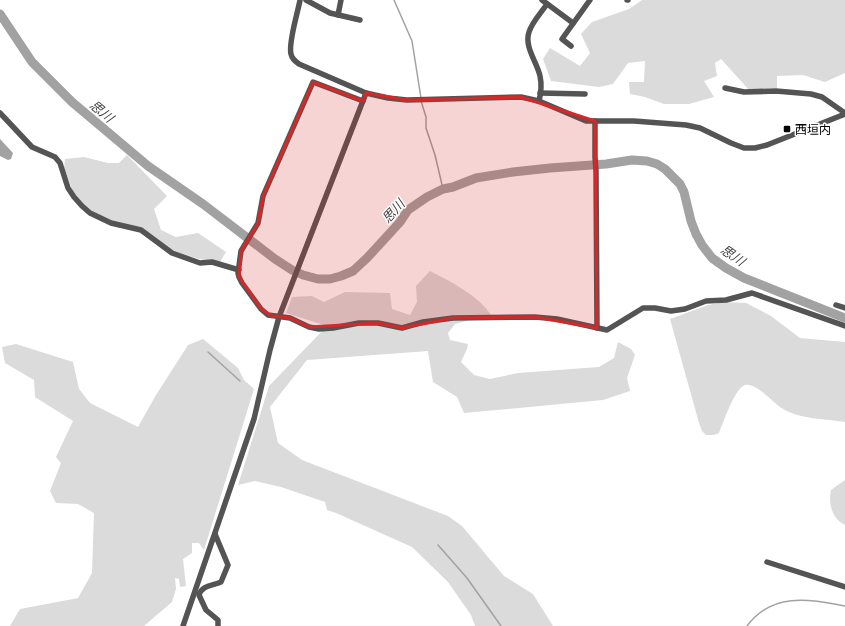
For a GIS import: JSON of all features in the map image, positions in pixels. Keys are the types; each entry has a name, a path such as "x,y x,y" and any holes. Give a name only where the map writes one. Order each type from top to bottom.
{"street":[{"path":"300,0 291,42 290,53 293,60 366,93 388,98 407,100 521,96 539,101 586,121 634,121 686,125 700,128 731,144 744,148 755,148 767,145 845,113"},
{"path":"306,0 330,13 360,20"},
{"path":"338,15 341,0"},
{"path":"571,46 562,39 590,0"},
{"path":"539,101 540,76 528,43 528,33 545,2 573,23"},
{"path":"363,101 313,82 263,196 258,223 243,245 241,251 238,273 242,283 261,309 268,315 290,318 309,327 319,329 359,323 378,323 402,328 438,320 471,317 535,317 557,319 607,330 643,308 655,308 672,311 685,309 706,301 726,300 752,292 845,326"},
{"path":"725,88 744,92 776,91 811,94 822,97 845,113"},
{"path":"183,626 196,594 254,419 279,317 366,93"},
{"path":"540,93 585,94"},
{"path":"0,113 32,147 55,157 60,163 68,188 82,206 90,212 111,223 141,230 172,253 200,263 212,262 239,270"},
{"path":"595,121 594,157 596,171 597,328"},
{"path":"836,305 845,308"},
{"path":"196,594 204,587 221,582 228,565 215,534"},
{"path":"767,562 845,587"},
{"path":"196,594 206,610 218,620 218,626"}],"highlighted area":[{"path":"313,82 363,101 366,93 407,100 521,97 595,121 597,328 535,317 453,318 402,328 378,323 309,327 290,318 272,316 261,309 239,277 241,251 258,223 263,196"}],"shaded area":[{"path":"642,0 845,0 845,73 825,82 803,75 777,76 777,88 749,90 721,59 715,63 717,76 704,81 714,97 689,104 664,104 645,97 630,94 629,82 644,82 645,61 628,63 613,84 599,87 551,81 543,59 550,48 580,66 590,53 581,34 592,22 629,9"},
{"path":"0,139 13,153 11,159 8,160 0,156"},
{"path":"127,155 167,196 154,209 161,230 176,237 198,233 226,252 220,262 199,259 171,250 151,234 110,221 85,207 73,192 64,168 65,159 84,157 108,163 119,163"},
{"path":"430,271 472,295 491,315 455,324 448,333 450,340 468,344 461,362 474,375 490,379 518,373 599,367 614,358 618,342 631,349 635,355 627,378 630,391 603,400 464,413 457,397 433,382 428,351 307,360 270,407 278,443 302,460 448,516 462,526 504,576 533,594 553,626 475,626 471,615 448,582 412,547 327,510 325,502 281,487 255,481 238,485 269,386 327,326 286,313 292,297 312,296 324,302 345,292 390,293 392,309 410,315 417,302 416,286"},
{"path":"725,302 746,303 771,316 800,338 845,342 845,422 811,418 794,414 780,407 754,386 745,385 737,392 733,399 719,433 706,435 702,431 670,319 708,305"},
{"path":"203,339 238,368 244,380 254,389 204,550 199,543 192,543 192,553 183,559 186,586 180,587 179,579 175,578 176,589 172,602 144,626 10,626 20,609 78,598 92,573 94,513 78,504 56,503 50,491 61,463 56,457 73,421 35,397 34,380 5,363 2,347 16,344 73,362 79,389 90,403 138,427 156,395 188,345"},
{"path":"845,480 845,525 834,515 830,495 831,490"}],"waterway":[{"path":"394,0 412,41 421,98"},
{"name":"思川","path":"0,14 32,62 72,102 148,166 203,204 275,259 303,275 318,279 330,279 353,271 400,222 408,210 427,197 443,189 453,187 476,178 550,168 606,164 632,160 647,161 657,164 665,169 680,184 684,192 691,221 696,234 712,258 744,278 845,318"},
{"path":"421,101 426,117 426,128 435,155 443,189"},
{"path":"208,352 240,381"},
{"path":"438,545 467,578 501,626"},
{"path":"747,626 757,615 779,603 804,600 845,606"}],"place":[{"name":"西垣内","path":"787,129"}]}
